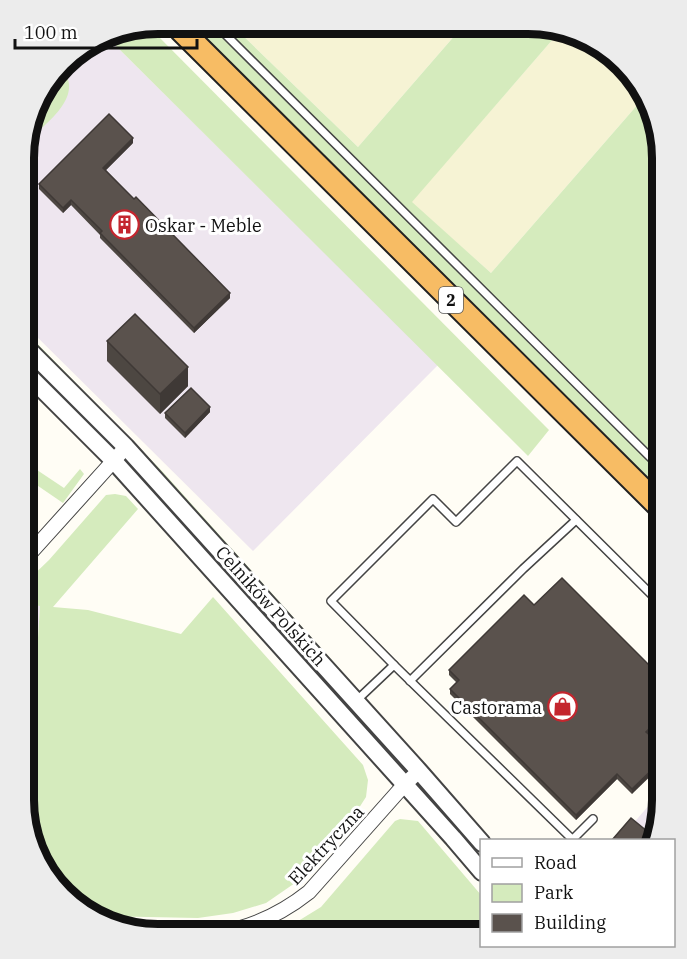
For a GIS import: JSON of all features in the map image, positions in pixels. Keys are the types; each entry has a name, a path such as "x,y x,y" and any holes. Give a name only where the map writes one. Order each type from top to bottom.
{"highway":[{"name":"2","path":"185,34 652,499"}],"street":[{"name":"Celników Polskich","path":"34,355 126,447 480,841"},
{"name":"Celników Polskich","path":"34,381 113,460 480,870"},
{"path":"34,549 126,447"},
{"name":"Elektryczna","path":"254,924 292,906 309,892 419,771"}],"lane":[{"path":"225,34 652,459"},
{"path":"571,839 331,601 433,499 456,522 517,461 652,595"},
{"path":"410,681 576,520"},
{"path":"356,702 394,665"},
{"path":"573,839 593,819"}],"shaded area":[{"path":"241,34 456,34 358,147"},
{"path":"554,38 584,47 598,55 622,77 640,102 491,273 411,202"},
{"path":"113,43 438,365 253,551 34,334 34,158 39,126 47,103 60,83 83,60"},
{"path":"34,605 40,606 34,701"},
{"path":"652,802 646,839 620,839"}],"green space":[{"path":"156,34 549,430 528,456 113,43"},
{"path":"202,34 241,34 358,147 456,34 529,34 554,38 412,202 491,273 640,102 646,118 652,150 652,481"},
{"path":"66,76 69,89 66,99 52,119 38,131 47,103"},
{"path":"34,340 162,471 355,686 34,346"},
{"path":"34,468 64,488 80,469 84,474 63,503 34,483"},
{"path":"106,495 126,496 138,509 53,607 88,610 181,634 213,597 363,765 368,780 366,797 357,811 320,857 295,883 266,903 233,913 198,918 115,916 83,899 60,876 47,856 39,833 34,801 34,701 40,606 34,605 34,574"},
{"path":"400,819 418,821 480,894 480,924 293,924 321,907 395,821"}],"building":[{"name":"Oskar - Meble","path":"109,114 133,138 103,168 134,199 136,197 230,293 194,328 100,233 102,231 71,200 63,208 39,184"},
{"path":"135,314 188,367 160,394 107,341"},
{"path":"191,388 210,407 185,433 165,413"},
{"name":"Castorama","path":"562,578 652,668 652,726 646,732 652,737 652,770 632,789 617,774 576,815 450,689 459,680 449,670 524,595 534,605"},
{"path":"631,818 648,832 646,839 613,839"}],"place":[{"name":"Oskar - Meble","path":"124,225"},
{"name":"Castorama","path":"563,707"}]}
